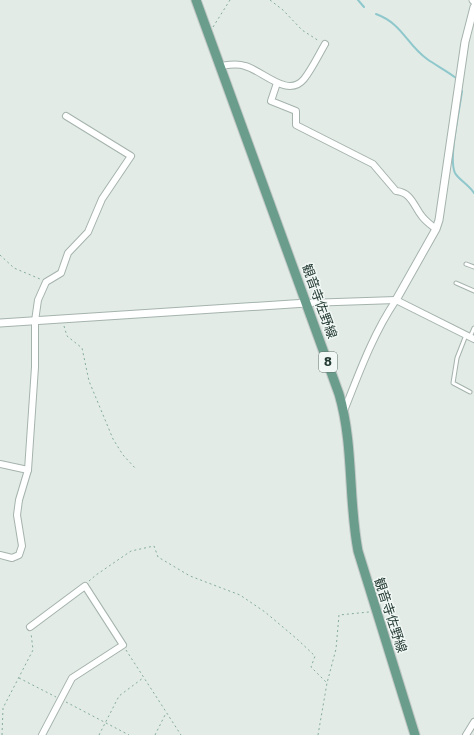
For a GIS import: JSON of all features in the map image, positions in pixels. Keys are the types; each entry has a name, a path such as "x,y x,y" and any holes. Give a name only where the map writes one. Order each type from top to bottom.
{"main road":[{"name":"観音寺佐野線","path":"196,0 307,303 344,411 355,537 376,611 415,735"}],"street":[{"path":"344,411 371,342 436,229 465,42 474,6"},
{"path":"220,66 246,66 277,83 288,86 297,85 304,80 325,44"},
{"path":"277,83 271,101 296,111 296,125 373,164 396,192 402,192 409,196 422,216 436,229"},
{"path":"0,555 12,558 19,555 22,546 17,515 18,500 28,470 35,367 35,320 38,300 46,282 61,273 68,253 88,232 102,199 131,156 66,116"},
{"path":"0,323 307,303 396,300 470,337"},
{"path":"0,464 28,470"},
{"path":"30,627 85,586 123,645 72,678 42,735"},
{"path":"466,735 474,722"}],"lane":[{"path":"466,264 474,267"},
{"path":"456,283 474,291"},
{"path":"470,392 453,383 457,358 474,328"}],"path":[{"path":"209,34 230,0"},
{"path":"270,0 284,10 302,30 325,44"},
{"path":"0,255 14,268 46,282"},
{"path":"61,320 68,336 82,348 89,381 113,439 136,469"},
{"path":"85,586 96,574 132,551 154,546 158,557 190,576 240,595 265,612 297,639 314,656 311,667 327,683"},
{"path":"318,735 327,683 336,649 339,614 376,611"},
{"path":"2,735 3,708 33,650 30,627"},
{"path":"123,645 181,735"},
{"path":"99,735 119,696 143,677"},
{"path":"19,678 129,735"},
{"path":"155,735 167,713"}],"waterway":[{"path":"358,0 364,7"},
{"path":"376,14 392,23 427,59 456,78"},
{"path":"462,91 455,133 453,166 456,175 474,193"}]}
